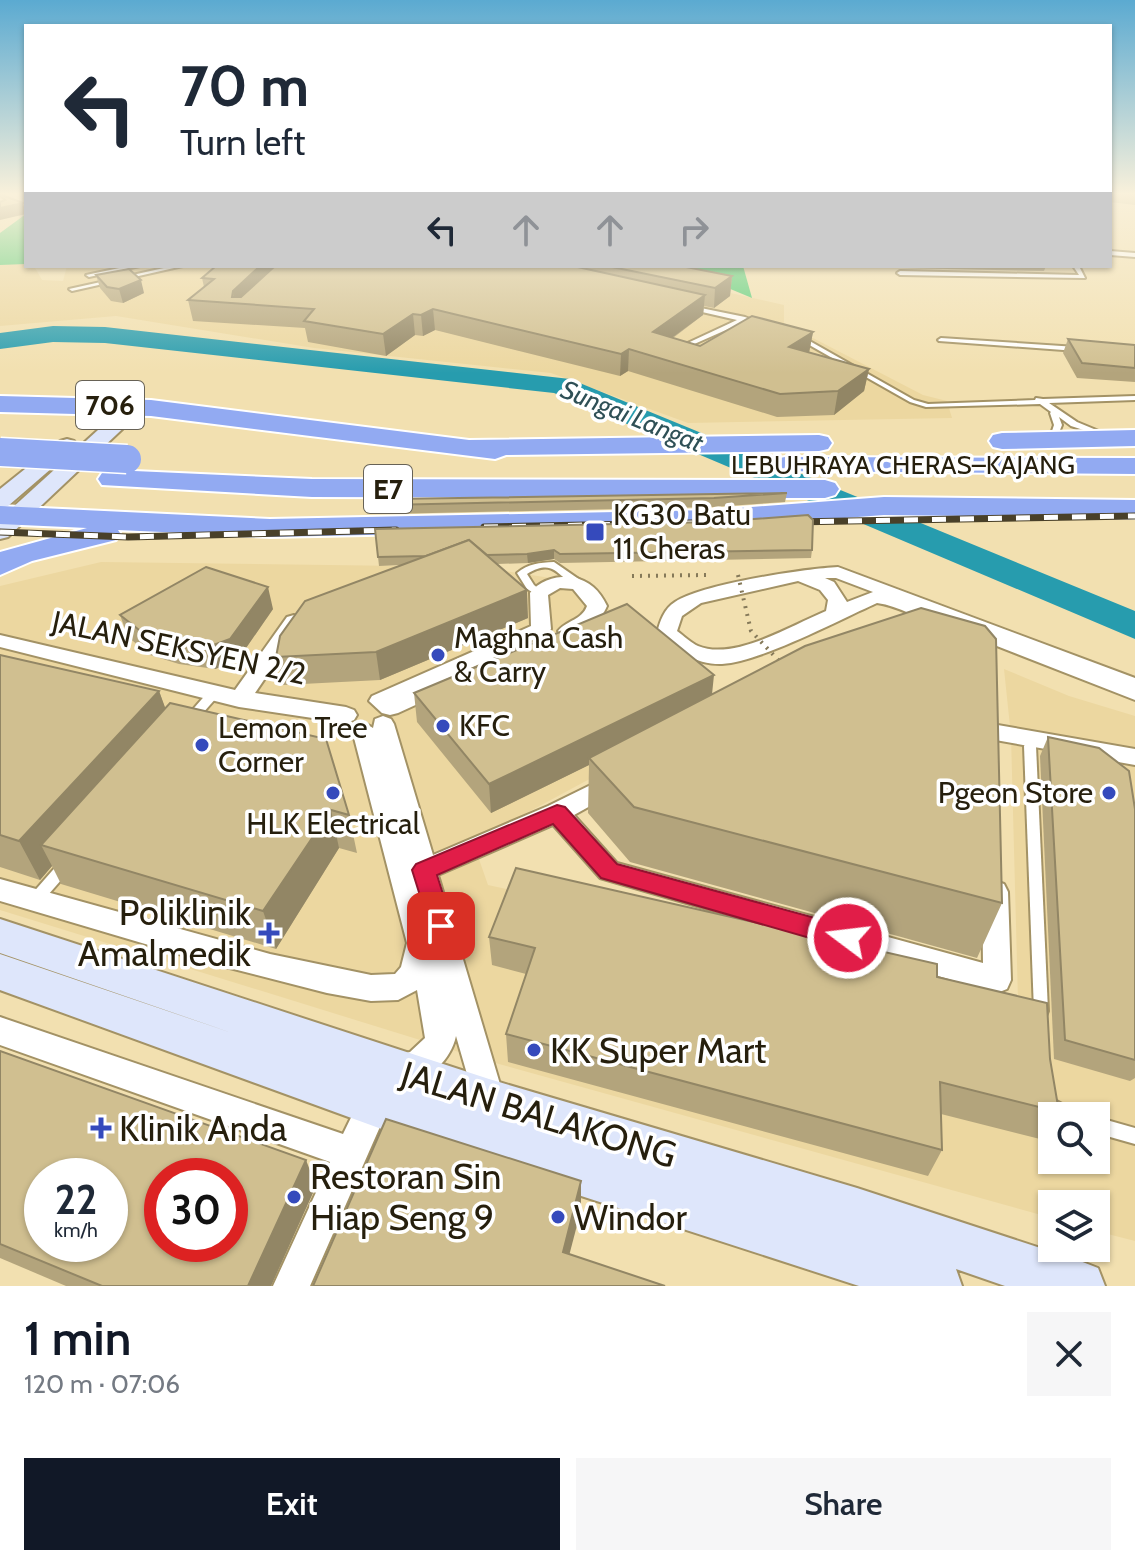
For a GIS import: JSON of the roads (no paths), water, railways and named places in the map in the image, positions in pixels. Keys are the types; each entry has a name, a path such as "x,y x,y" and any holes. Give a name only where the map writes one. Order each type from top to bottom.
{"highway":[{"name":"706","path":"0,404 151,408 218,417"},
{"path":"0,413 218,417 596,465"},
{"path":"472,447 1035,440 1133,447"},
{"name":"LEBUHRAYA CHERAS–KAJANG","path":"0,452 120,469 417,489 1133,447"},
{"name":"LEBUHRAYA CHERAS–KAJANG","path":"0,475 120,469 596,465 661,477 884,498 1135,485"},
{"path":"417,489 498,498 706,510"},
{"path":"0,565 35,550 112,532 215,533 270,528 706,510 884,498 1135,500"},
{"path":"884,498 1135,509"},
{"path":"4,516 270,528"}],"street":[{"path":"4,516 114,414"},
{"path":"1135,686 838,572 799,575 680,605 669,616 667,633 690,651 720,658 745,653 875,597 898,600 1135,693"},
{"path":"799,575 832,590 838,599 835,612"},
{"path":"561,581 577,582 593,595 597,606 584,624 372,715 541,629 539,593 547,586 561,581"},
{"path":"239,700 301,611 315,606"},
{"name":"JALAN SEKSYEN 2/2","path":"0,641 239,700 372,715"},
{"path":"991,704 1011,738 1135,768"},
{"path":"372,715 424,870 489,1101"},
{"path":"291,1286 384,1086 427,1058 440,1041 372,715"},
{"path":"993,763 1011,738 1031,736 1135,757"},
{"path":"424,870 557,813 633,772"},
{"path":"557,813 609,871 997,980 995,871"},
{"path":"0,890 306,975 383,990 402,986 415,973 421,940"},
{"name":"JALAN BALAKONG","path":"0,936 857,1273 937,1286"},
{"name":"JALAN BALAKONG","path":"0,972 384,1086 489,1101 857,1212 1080,1286"},
{"path":"0,1031 351,1153"}],"lane":[{"path":"1112,253 1135,255"},
{"path":"89,275 126,268"},
{"path":"72,289 171,268"},
{"path":"900,273 1083,277 1077,268"},
{"path":"684,306 770,327"},
{"path":"680,349 745,319"},
{"path":"794,335 912,401 928,406 1038,399 1135,398"},
{"path":"941,340 1083,350"},
{"path":"1038,399 1054,413 1133,447"},
{"path":"1035,440 1054,435 1058,425 1054,413"},
{"path":"180,732 213,694"},
{"path":"175,717 205,724"},
{"path":"1011,738 1042,1025"},
{"path":"36,899 77,852"},
{"path":"1044,1087 1049,1102"},
{"path":"1110,1129 1135,1136"}],"waterway":[{"name":"Sungai Langat","path":"0,341 53,334 105,335 560,385 1135,626"}],"railway":[{"path":"792,522 1135,516"},
{"path":"484,527 692,523"},
{"path":"0,532 128,537 396,530"}],"place":[{"name":"KG30 Batu 11 Cheras","path":"595,532"},
{"name":"Maghna Cash & Carry","path":"438,655"},
{"name":"KFC","path":"443,726"},
{"name":"Lemon Tree Corner","path":"202,745"},
{"name":"HLK Electrical","path":"333,793"},
{"name":"Pgeon Store","path":"1109,793"},
{"name":"Poliklinik Amalmedik","path":"269,933"},
{"name":"KK Super Mart","path":"534,1050"},
{"name":"Klinik Anda","path":"101,1128"},
{"name":"Restoran Sin Hiap Seng 9","path":"294,1197"},
{"name":"Windor","path":"558,1217"}]}
